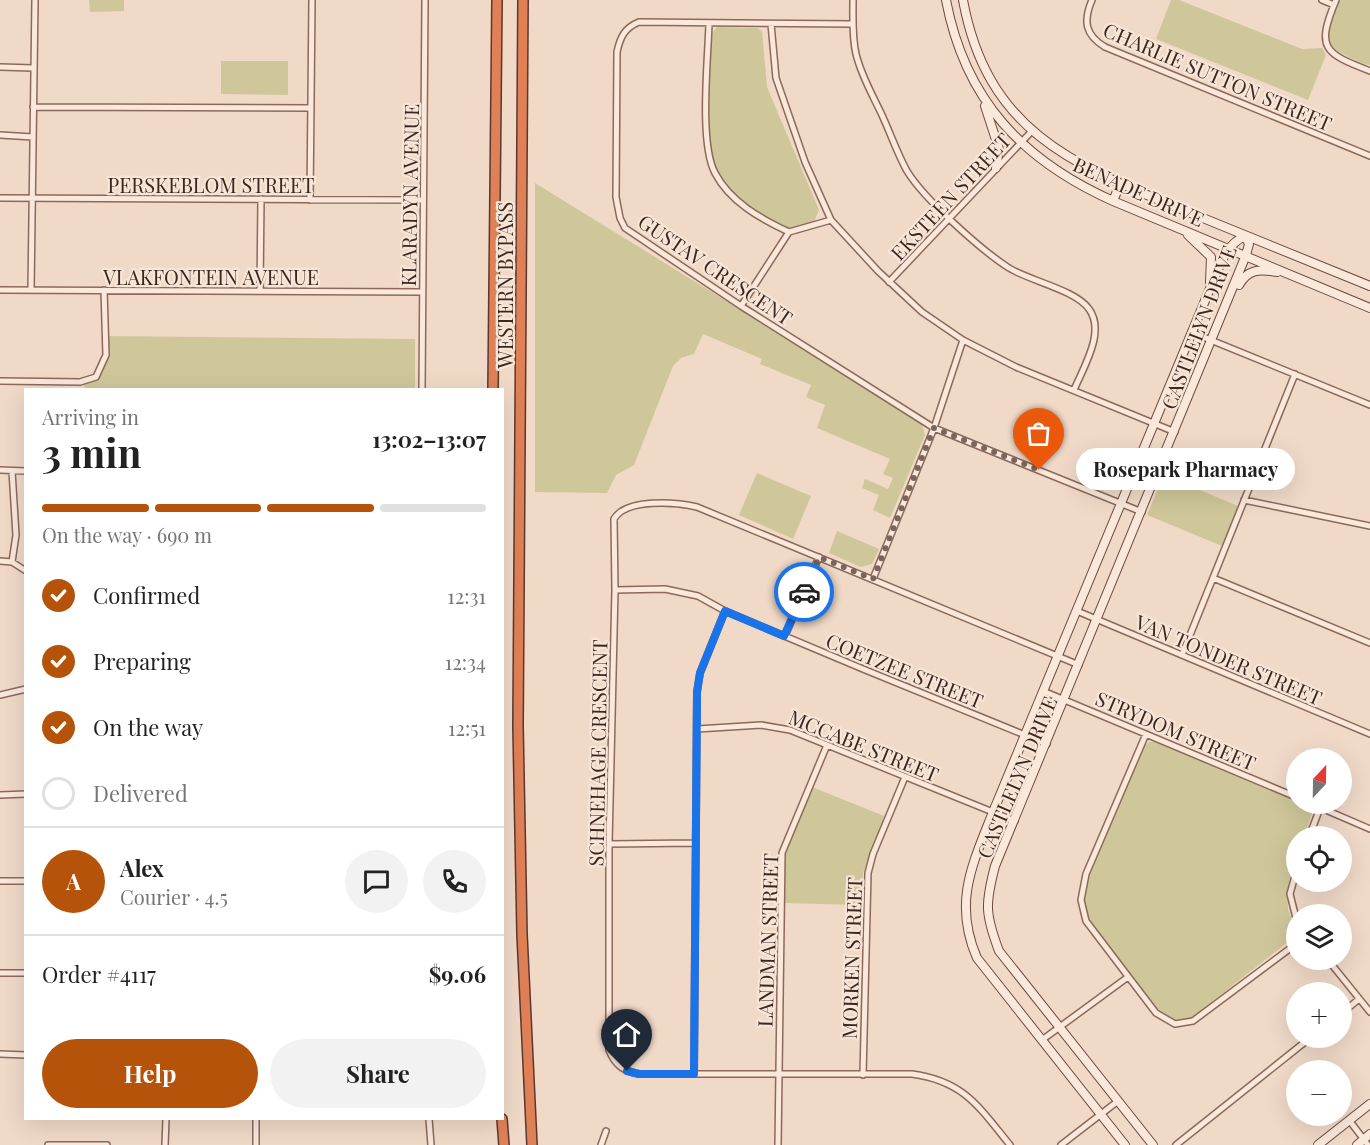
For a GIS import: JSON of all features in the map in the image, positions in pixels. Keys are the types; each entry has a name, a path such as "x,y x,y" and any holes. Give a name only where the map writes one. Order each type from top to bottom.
{"highway":[{"name":"WESTERN BYPASS","path":"493,388 496,0"},
{"name":"WESTERN BYPASS","path":"524,0 518,726 522,934 532,1145"},
{"path":"502,1120 504,1145"}],"street":[{"path":"31,290 35,0"},
{"path":"310,200 312,0"},
{"name":"KLARADYN AVENUE","path":"422,388 422,200 426,0"},
{"path":"853,0 853,24 860,67 914,181 950,217 1006,265 1076,298 1090,309 1095,327 1094,341 1074,390"},
{"name":"BENADE DRIVE","path":"946,0 961,55 983,100 1020,143 1060,175 1113,201 1370,308"},
{"name":"BENADE DRIVE","path":"963,0 967,25 983,65 1008,104 1032,131 1063,156 1120,184 1370,286"},
{"name":"CHARLIE SUTTON STREET","path":"1092,0 1086,15 1087,26 1090,36 1105,47 1370,156"},
{"path":"1322,0 1335,2 1325,32 1325,44 1333,55 1370,71"},
{"name":"GUSTAV CRESCENT","path":"853,24 639,22 630,25 619,41 617,208 625,228 641,241 741,306 934,428 1142,512"},
{"path":"708,23 707,138 711,164 731,195 789,232"},
{"path":"771,24 773,60 782,100 831,220 889,282 922,312 963,340 1016,367 1175,432"},
{"path":"0,67 33,68"},
{"path":"983,100 999,149 996,168"},
{"path":"33,107 311,108"},
{"name":"EKSTEEN STREET","path":"889,282 1032,131"},
{"path":"0,135 33,136"},
{"path":"1113,201 1120,184"},
{"name":"PERSKEBLOM STREET","path":"0,198 422,200"},
{"path":"260,291 261,200"},
{"path":"741,306 789,232 831,220"},
{"path":"1180,228 1211,257 1209,291"},
{"name":"CASTLELYN DRIVE","path":"1125,1145 977,958 967,928 965,894 973,862 993,812 1191,332 1228,248 1236,240 1245,236 1249,244 1246,255 1080,666 995,866 988,894 986,914 999,951 1153,1145"},
{"path":"1227,303 1245,275 1253,271 1262,269 1296,277"},
{"name":"VLAKFONTEIN AVENUE","path":"0,290 422,292"},
{"path":"0,381 80,382 96,377 106,355 104,290"},
{"path":"1191,332 1370,405"},
{"path":"873,579 934,428 963,340"},
{"path":"1182,655 1295,374"},
{"path":"0,470 24,471"},
{"path":"12,471 16,535 12,562"},
{"path":"1244,500 1370,526"},
{"name":"SCHNEHAGE CRESCENT","path":"1010,1145 965,1092 948,1082 912,1074 639,1074 627,1071 618,1065 609,1050 609,844 615,590 614,519 620,510 632,506 683,504 697,507 1080,666"},
{"path":"784,636 819,557"},
{"path":"0,561 12,562 24,570"},
{"path":"1213,578 1370,643"},
{"name":"COETZEE STREET","path":"615,590 679,591 698,596 725,611 1047,744"},
{"path":"694,1074 697,692 700,673 725,611"},
{"name":"VAN TONDER STREET","path":"1077,611 1370,734"},
{"path":"0,695 24,689"},
{"name":"STRYDOM STREET","path":"1044,691 1286,793"},
{"name":"MCCABE STREET","path":"697,729 776,726 1015,821"},
{"path":"1146,734 1086,874 1081,893 1086,921 1156,1013 1175,1024 1185,1024 1286,951"},
{"name":"LANDMAN STREET","path":"778,1145 782,853 827,745"},
{"name":"MORKEN STREET","path":"863,1075 868,873 873,854 905,777"},
{"path":"0,795 24,794"},
{"path":"1334,814 1370,829"},
{"path":"609,844 695,843"},
{"path":"0,881 24,882"},
{"path":"1336,970 1370,1012"},
{"path":"0,973 24,973"},
{"path":"1042,1040 1128,976"},
{"path":"1352,1005 1359,999"},
{"path":"1176,1145 1297,1048"},
{"path":"0,1054 24,1055"},
{"path":"1061,1145 1118,1101"},
{"path":"1352,1118 1370,1104"},
{"path":"165,1145 166,1120"},
{"path":"256,1120 256,1145"},
{"path":"429,1120 430,1145"},
{"path":"1352,1123 1367,1140 1357,1145"},
{"path":"1318,1145 1342,1126"},
{"path":"601,1145 606,1131"},
{"path":"48,1145 106,1145"}],"shaded area":[{"path":"89,0 124,0 124,11 90,12"},
{"path":"1171,0 1179,0 1302,49 1322,48 1326,55 1308,100 1156,39"},
{"path":"1339,0 1370,0 1370,65 1358,62 1337,51 1328,39 1329,25"},
{"path":"717,27 757,28 762,31 767,87 819,210 813,224 789,228 772,221 738,199 716,174 708,141 707,104 709,37"},
{"path":"221,61 288,61 288,95 221,94"},
{"path":"535,183 921,421 925,435 890,518 873,510 879,495 862,488 865,479 888,489 893,478 883,474 890,459 817,428 825,405 806,397 811,385 760,364 762,359 703,334 694,354 681,358 673,366 634,465 616,475 607,493 535,492"},
{"path":"107,336 415,339 415,388 85,388 84,384 98,377 102,371"},
{"path":"757,473 811,496 793,539 739,515"},
{"path":"1164,475 1238,506 1222,546 1147,515"},
{"path":"837,531 879,549 872,564 861,567 829,553"},
{"path":"1156,741 1231,769 1286,794 1286,814 1312,814 1308,826 1286,826 1288,904 1286,904 1286,943 1191,1018 1182,1020 1171,1018 1159,1011 1086,919 1082,905 1088,874 1143,747 1149,742"},
{"path":"812,787 884,816 863,873 861,905 783,903 785,853"}],"way so far":[{"path":"804,592 819,557 873,579 934,428 1039,470"}],"place":[{"name":"Rosepark Pharmacy","path":"1039,470"}],"route":[{"path":"627,1071 639,1074 694,1074 697,692 700,673 707,653 725,611 784,636 804,592"}]}
